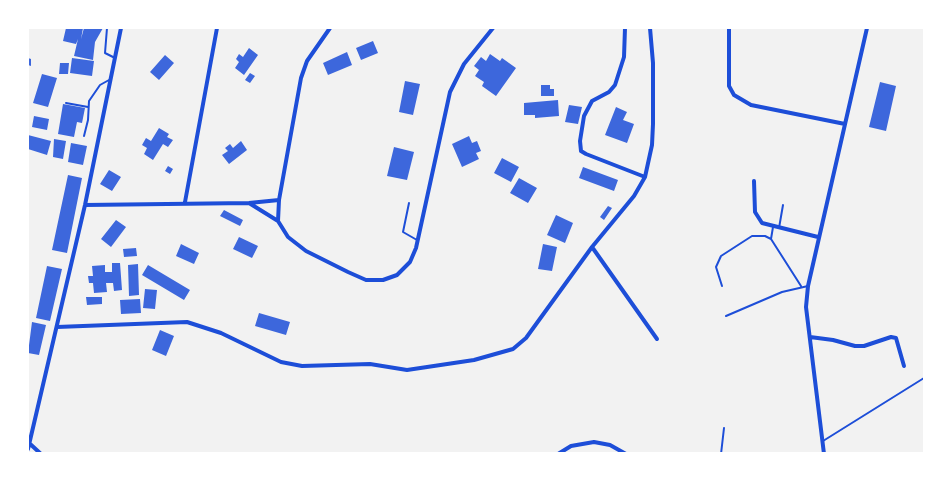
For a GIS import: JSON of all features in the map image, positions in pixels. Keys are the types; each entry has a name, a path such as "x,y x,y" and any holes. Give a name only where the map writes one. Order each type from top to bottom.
{"street":[{"path":"28,449 85,205 121,28"},
{"path":"185,202 217,28"},
{"path":"278,221 301,78 307,61 330,28"},
{"path":"249,203 278,221 288,237 306,251 366,280 383,280 397,275 410,262 417,240 450,92 464,64 493,28"},
{"path":"625,28 624,57 615,84 609,92 592,101 584,116 580,141 581,151 645,177"},
{"path":"57,327 186,322 221,333 281,362 302,366 370,364 407,370 449,365 513,349 526,338 592,247 619,216 645,177 652,145 653,124 653,64 650,28"},
{"path":"729,28 729,86 734,95 751,105 845,124"},
{"path":"824,454 806,307 808,286 867,28"},
{"path":"754,181 754,204 757,218 762,223 779,229 818,237"},
{"path":"85,205 185,202 249,203 280,200"},
{"path":"592,247 657,339"},
{"path":"810,337 833,340 855,346 864,346 891,337 896,338 904,366"},
{"path":"558,454 571,446 594,442 610,445 626,454"},
{"path":"29,443 41,454"}],"lane":[{"path":"107,28 105,54 115,58"},
{"path":"84,136 88,120 89,100 100,85 111,80"},
{"path":"66,103 88,108"},
{"path":"409,203 403,232 417,240"},
{"path":"779,229 783,205"},
{"path":"771,239 772,227"},
{"path":"722,286 716,267 721,256 752,236 765,236 771,239 802,287"},
{"path":"726,316 782,292 808,286"},
{"path":"823,441 924,378"},
{"path":"721,454 724,428"}],"building":[{"path":"66,28 83,28 81,39 84,28 103,28 95,42 93,60 74,56 78,39 76,44 63,41"},
{"path":"373,41 378,53 361,60 356,48"},
{"path":"249,48 258,55 244,75 235,68 239,62 236,59 239,54 243,57"},
{"path":"347,52 352,65 328,75 323,63"},
{"path":"490,54 500,61 502,58 516,68 496,96 482,86 484,82 475,76 479,70 474,66 481,57 486,61"},
{"path":"165,55 174,63 159,80 150,72"},
{"path":"28,58 31,59 31,66 28,65"},
{"path":"72,58 94,61 92,76 70,73"},
{"path":"60,63 69,63 68,74 59,74"},
{"path":"250,73 255,76 250,83 245,80"},
{"path":"42,74 57,78 48,107 33,103"},
{"path":"405,81 420,84 413,115 399,112"},
{"path":"880,82 896,86 886,131 869,127"},
{"path":"541,85 550,85 550,89 554,89 554,96 541,96"},
{"path":"558,100 559,116 535,118 535,115 524,115 524,103"},
{"path":"63,104 85,108 82,123 77,122 74,137 58,134"},
{"path":"569,105 582,107 578,124 565,122"},
{"path":"616,107 627,112 623,120 634,124 627,143 605,135"},
{"path":"34,116 49,119 47,130 32,127"},
{"path":"159,128 169,134 167,137 173,140 168,147 163,144 153,160 144,154 147,148 142,145 146,138 151,141"},
{"path":"28,135 51,141 47,155 28,149"},
{"path":"469,136 472,143 477,141 481,151 476,153 479,159 462,167 452,144"},
{"path":"54,139 66,141 63,159 53,157"},
{"path":"241,141 247,150 229,164 222,155 228,151 225,148 230,144 233,148"},
{"path":"71,143 87,146 83,165 68,162"},
{"path":"394,147 414,152 407,180 387,176"},
{"path":"502,158 519,167 511,182 494,173"},
{"path":"168,166 173,169 170,174 165,171"},
{"path":"583,167 618,180 614,191 579,178"},
{"path":"109,170 121,177 112,191 100,184"},
{"path":"68,175 82,178 67,253 52,250"},
{"path":"519,178 537,188 528,203 510,193"},
{"path":"608,206 612,208 604,220 600,217"},
{"path":"224,210 243,220 240,226 220,216"},
{"path":"556,215 573,223 565,243 547,235"},
{"path":"116,220 126,227 111,247 101,239"},
{"path":"239,237 258,246 252,258 233,249"},
{"path":"181,244 199,253 194,264 176,256"},
{"path":"543,244 557,247 552,271 538,269"},
{"path":"136,248 137,256 124,257 123,249"},
{"path":"112,263 120,263 122,290 114,291 113,283 106,283 107,292 94,293 93,283 89,283 88,276 93,276 92,266 105,265 105,272 112,272"},
{"path":"138,264 139,295 129,296 128,265"},
{"path":"148,265 190,290 184,300 142,275"},
{"path":"47,266 62,269 50,321 36,318"},
{"path":"145,289 157,290 155,309 143,308"},
{"path":"86,297 102,297 102,304 87,305"},
{"path":"140,299 141,313 121,314 120,300"},
{"path":"259,313 290,322 286,335 255,326"},
{"path":"32,322 46,325 39,355 28,353"},
{"path":"160,330 174,336 166,356 152,350"}]}
